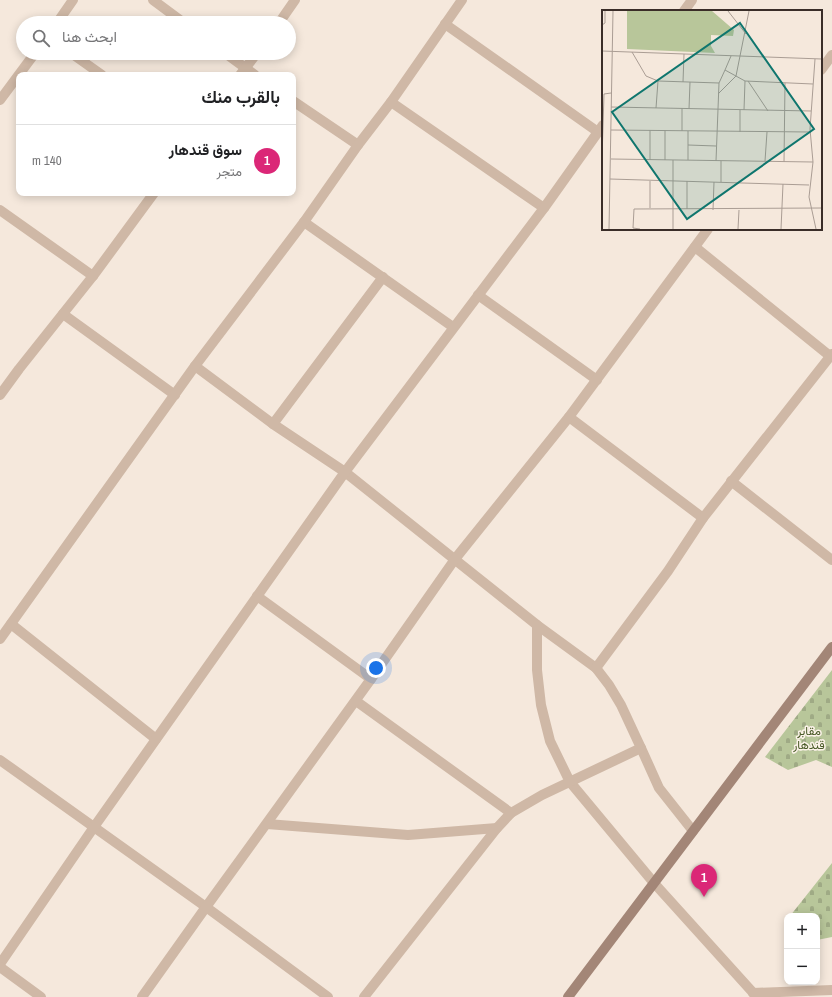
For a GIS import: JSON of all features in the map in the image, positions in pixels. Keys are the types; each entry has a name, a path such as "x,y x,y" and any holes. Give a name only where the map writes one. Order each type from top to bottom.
{"main road":[{"path":"568,997 832,647"}],"street":[{"path":"62,16 73,0"},
{"path":"153,0 175,16"},
{"path":"283,16 295,0"},
{"path":"0,639 195,366 304,222 358,145 391,102 462,0"},
{"path":"685,10 692,0"},
{"path":"41,997 0,966 94,827 345,472 544,208 601,128 445,24"},
{"path":"822,69 832,55"},
{"path":"21,72 30,60"},
{"path":"81,60 98,72"},
{"path":"232,60 243,72 252,60"},
{"path":"0,100 16,79"},
{"path":"391,102 544,208"},
{"path":"296,103 358,145"},
{"path":"0,395 93,276 152,196"},
{"path":"0,210 93,276"},
{"path":"304,222 453,327"},
{"path":"142,997 356,701 456,559 569,417 707,230"},
{"path":"596,668 668,571 703,518 831,354 695,247"},
{"path":"273,424 383,278"},
{"path":"478,295 597,380"},
{"path":"64,314 175,395"},
{"path":"195,366 273,424 345,472 537,625 596,668 609,685 621,705 659,788 693,831"},
{"path":"569,417 703,518"},
{"path":"731,481 832,560"},
{"path":"257,596 371,679"},
{"path":"11,624 156,739"},
{"path":"537,625 537,670 541,705 550,741 570,782 654,883 755,995 832,990"},
{"path":"356,701 511,813"},
{"path":"364,997 497,828 511,813 542,795 641,748"},
{"path":"0,760 206,907 328,997"},
{"path":"267,824 408,835 497,828"}],"green space":[{"name":"مقابر قندهار","path":"832,670 832,767 816,760 788,770 765,757"},
{"path":"832,863 832,937 820,939 820,913 792,913"}],"place":[{"name":"سوق قندهار","path":"704,897"}]}
